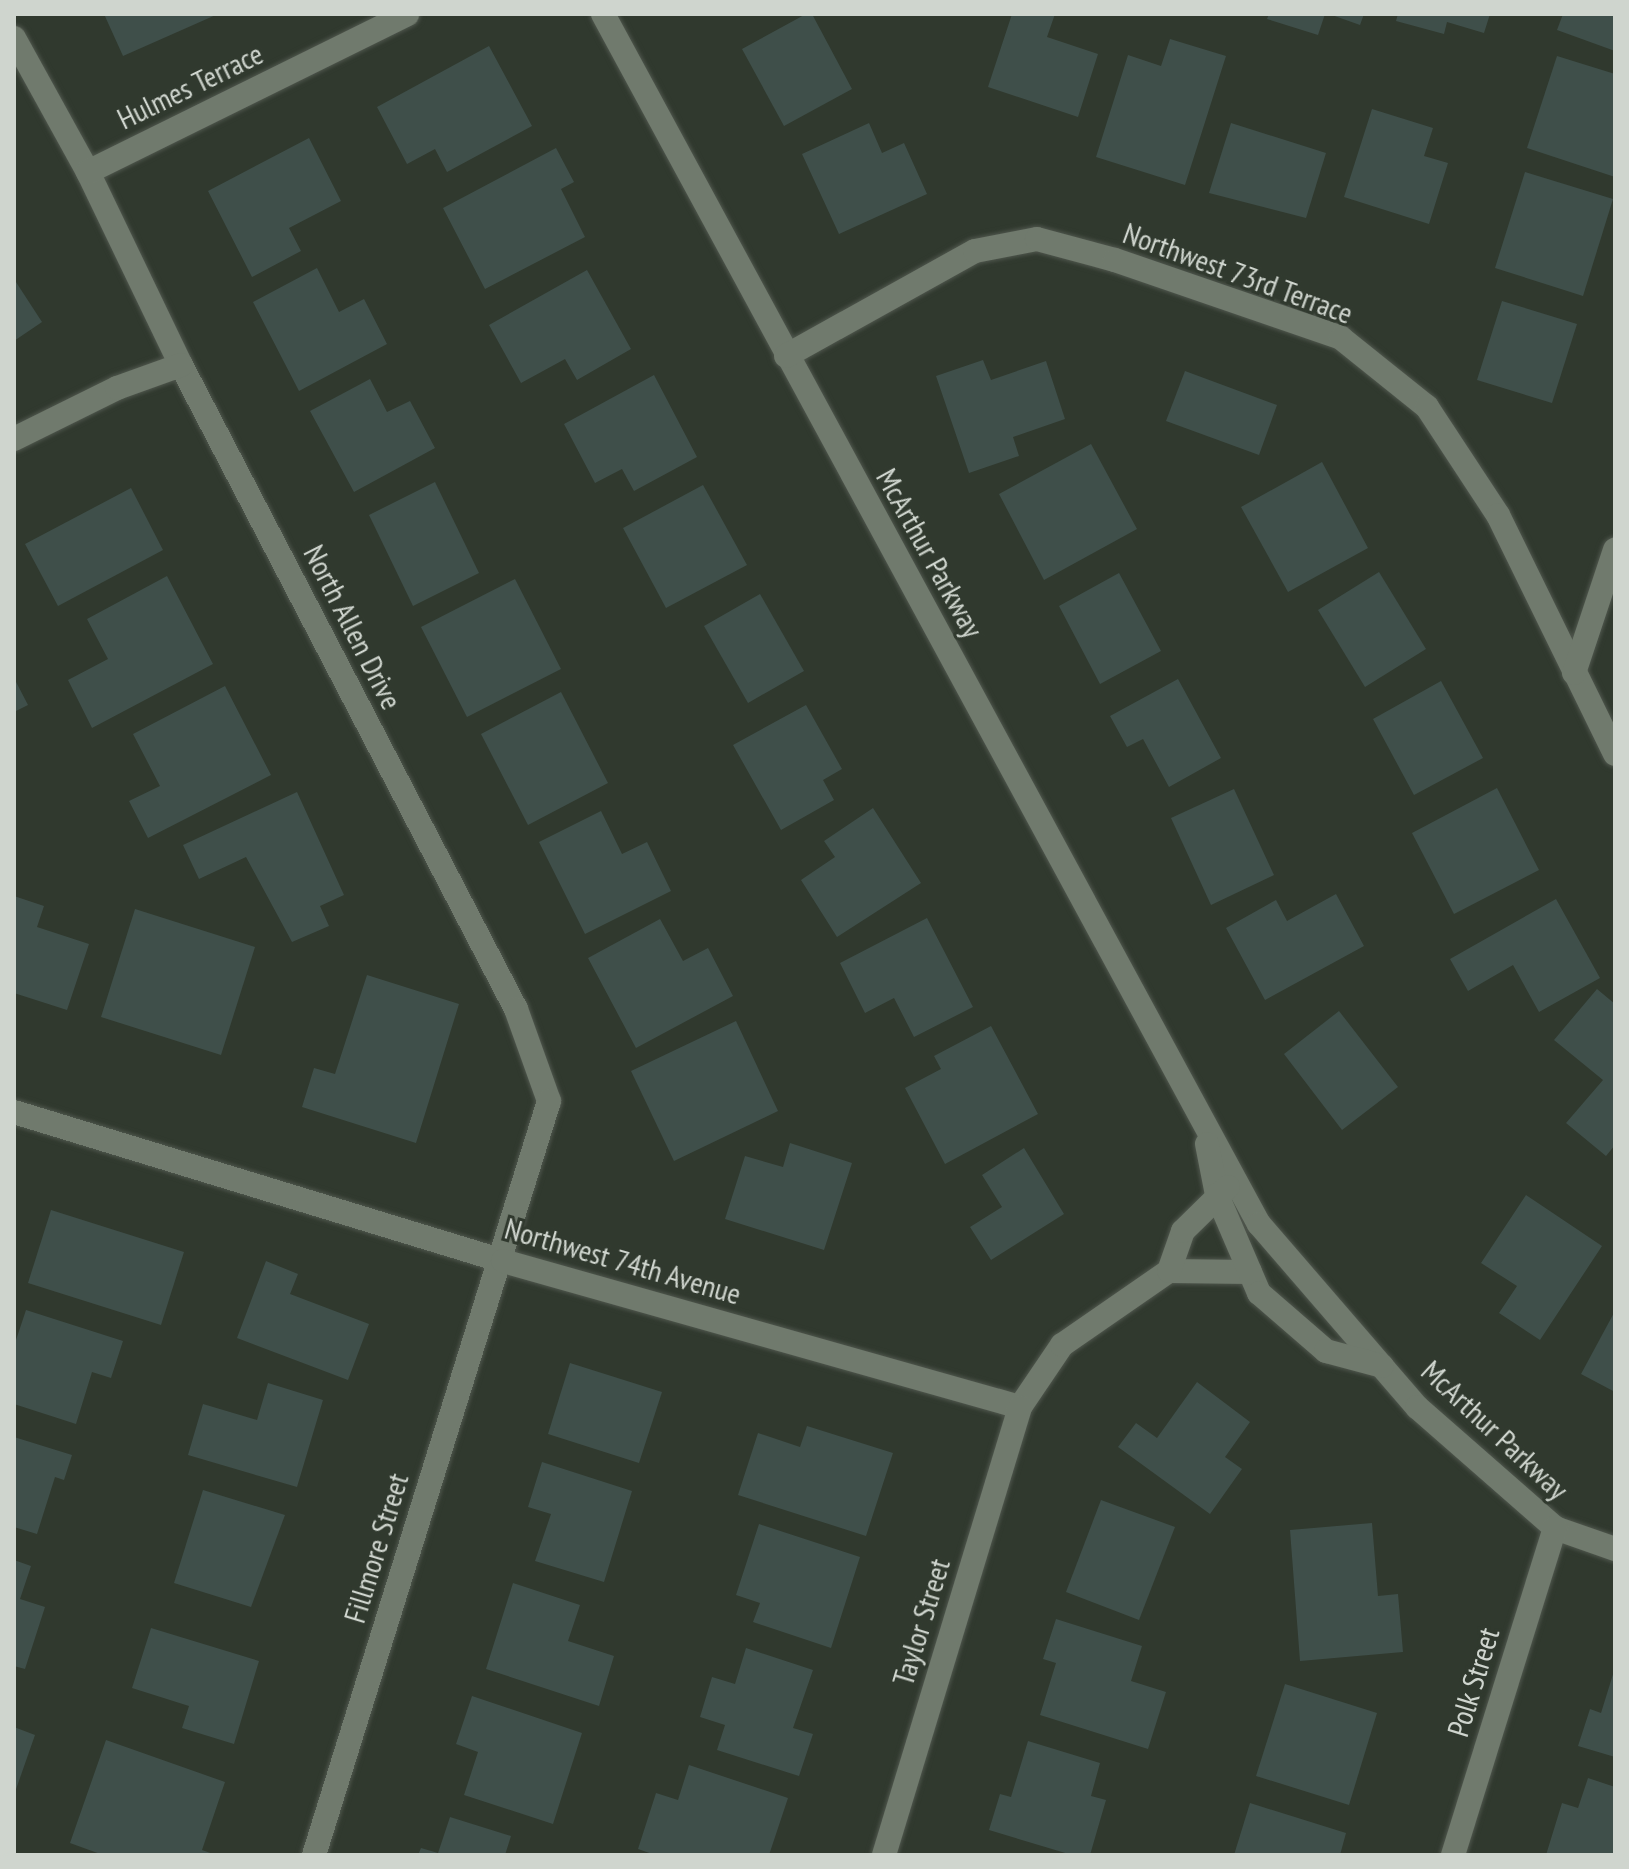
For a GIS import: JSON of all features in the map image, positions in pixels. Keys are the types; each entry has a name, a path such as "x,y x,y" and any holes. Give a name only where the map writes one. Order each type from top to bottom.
{"street":[{"name":"Hulmes Terrace","path":"88,172 407,14"},
{"name":"McArthur Parkway","path":"603,14 1203,1122 1259,1293 1326,1351 1382,1366"},
{"name":"North Allen Drive","path":"14,38 88,172 181,365 516,1009 549,1101 503,1261"},
{"name":"Northwest 73rd Terrace","path":"786,356 975,251 1037,239 1115,260 1341,338 1427,407 1498,515 1615,754"},
{"path":"14,439 117,388 181,365"},
{"path":"1574,673 1615,550"},
{"name":"Northwest 74th Avenue","path":"14,1112 503,1261 1020,1407"},
{"name":"McArthur Parkway","path":"1227,1188 1417,1407 1555,1528 1615,1549"},
{"path":"1169,1271 1183,1231 1227,1188"},
{"name":"Fillmore Street","path":"314,1855 481,1315 503,1261"},
{"path":"1020,1407 1062,1345 1169,1271 1250,1272"},
{"name":"Taylor Street","path":"884,1855 1020,1407"},
{"name":"Polk Street","path":"1453,1855 1555,1528"}],"building":[{"path":"104,14 218,14 123,56"},
{"path":"806,14 812,14 852,89 784,126 742,49"},
{"path":"1012,14 1055,14 1047,37 1098,54 1078,117 988,87"},
{"path":"1269,14 1325,14 1318,35 1267,19"},
{"path":"1329,14 1364,14 1360,25"},
{"path":"1398,14 1490,14 1484,33 1447,22 1444,34 1396,21"},
{"path":"1563,14 1615,14 1615,51 1557,30"},
{"path":"1170,39 1226,56 1185,185 1096,157 1128,55 1161,66"},
{"path":"489,46 532,126 447,172 435,149 407,164 377,107"},
{"path":"1557,56 1615,74 1615,177 1527,148"},
{"path":"1372,109 1433,128 1424,156 1448,163 1429,224 1344,197"},
{"path":"869,123 882,153 904,143 927,194 839,234 802,154"},
{"path":"1231,123 1326,153 1306,218 1209,193"},
{"path":"309,138 341,201 289,228 301,251 252,277 208,191"},
{"path":"556,148 574,182 561,189 585,237 485,289 443,208"},
{"path":"1525,172 1613,199 1583,296 1495,268"},
{"path":"317,268 339,312 364,299 387,344 299,391 253,302"},
{"path":"587,270 631,349 577,380 565,359 521,383 489,325"},
{"path":"14,279 42,322 14,341"},
{"path":"1502,301 1577,324 1552,403 1477,380"},
{"path":"983,360 991,380 1046,361 1065,419 1013,437 1019,456 969,473 936,376"},
{"path":"1185,371 1277,405 1259,455 1166,421"},
{"path":"654,375 697,457 634,491 622,469 595,483 564,424"},
{"path":"370,379 387,412 410,401 435,448 354,492 310,411"},
{"path":"1091,444 1137,529 1044,580 999,494"},
{"path":"1322,462 1368,548 1288,592 1241,507"},
{"path":"435,482 479,573 413,606 369,515"},
{"path":"703,485 747,565 666,608 623,528"},
{"path":"131,488 163,550 58,606 25,544"},
{"path":"1379,572 1426,649 1365,687 1318,610"},
{"path":"1119,573 1161,651 1100,684 1059,606"},
{"path":"167,576 213,664 92,728 68,680 108,659 87,619"},
{"path":"515,579 561,669 467,717 421,627"},
{"path":"760,594 804,671 748,703 704,626"},
{"path":"14,678 28,705 14,712"},
{"path":"1178,679 1221,758 1169,787 1143,739 1127,747 1110,716"},
{"path":"1441,681 1483,758 1414,795 1373,719"},
{"path":"225,686 271,775 148,838 129,801 160,786 133,734"},
{"path":"561,692 608,783 528,825 481,734"},
{"path":"806,705 842,769 823,780 834,800 781,830 733,745"},
{"path":"1497,788 1539,870 1454,914 1412,833"},
{"path":"1234,789 1274,875 1211,905 1171,818"},
{"path":"297,792 344,895 320,906 329,926 292,942 246,857 199,879 183,845"},
{"path":"873,808 921,883 837,937 801,880 835,857 824,841"},
{"path":"601,811 622,854 647,842 671,891 585,934 539,842"},
{"path":"1336,894 1364,946 1265,1000 1226,928 1276,900 1287,921"},
{"path":"14,896 44,906 37,927 89,944 67,1010 14,993"},
{"path":"1556,899 1600,978 1539,1012 1513,965 1468,991 1450,959"},
{"path":"135,909 255,947 221,1055 101,1017"},
{"path":"927,918 973,1007 914,1037 894,998 865,1013 840,963"},
{"path":"660,919 683,961 708,948 733,996 636,1048 588,958"},
{"path":"367,975 459,1004 416,1143 302,1107 314,1068 335,1074"},
{"path":"1597,989 1615,1004 1615,1145 1606,1156 1566,1123 1603,1080 1554,1040"},
{"path":"1339,1011 1398,1087 1342,1130 1284,1054"},
{"path":"736,1021 778,1111 674,1161 631,1071"},
{"path":"991,1026 1038,1114 945,1164 905,1088 941,1069 934,1056"},
{"path":"790,1143 852,1163 824,1250 725,1219 745,1156 783,1167"},
{"path":"1024,1148 1064,1214 991,1260 970,1227 1002,1207 982,1175"},
{"path":"1526,1195 1602,1246 1540,1340 1499,1313 1517,1286 1481,1263"},
{"path":"51,1210 184,1252 161,1325 28,1283"},
{"path":"266,1261 298,1274 290,1294 369,1324 348,1380 237,1338"},
{"path":"26,1310 123,1341 111,1378 92,1372 76,1424 14,1404 14,1346"},
{"path":"1615,1311 1615,1392 1581,1374"},
{"path":"570,1363 662,1392 639,1463 548,1434"},
{"path":"1197,1382 1250,1422 1225,1457 1242,1469 1210,1514 1118,1447 1136,1423 1157,1438"},
{"path":"268,1383 323,1400 297,1487 188,1455 203,1404 257,1420"},
{"path":"807,1426 893,1453 866,1536 738,1495 758,1433 800,1447"},
{"path":"14,1437 72,1455 64,1480 55,1477 37,1534 14,1527"},
{"path":"542,1462 632,1491 604,1582 535,1561 551,1514 528,1507"},
{"path":"203,1490 285,1515 251,1607 174,1583"},
{"path":"1101,1500 1175,1527 1139,1620 1066,1592"},
{"path":"1372,1523 1378,1596 1398,1594 1403,1652 1300,1661 1290,1530"},
{"path":"759,1524 860,1557 831,1648 753,1622 760,1603 736,1595"},
{"path":"14,1560 31,1566 20,1599 45,1607 25,1669 14,1666"},
{"path":"513,1583 580,1605 568,1641 614,1656 599,1706 486,1669"},
{"path":"1056,1619 1142,1646 1131,1681 1166,1692 1148,1749 1040,1715 1056,1663 1043,1659"},
{"path":"151,1628 259,1661 234,1744 182,1728 189,1706 132,1688"},
{"path":"746,1648 813,1670 793,1728 813,1734 799,1776 717,1750 725,1725 700,1717 712,1677 735,1684"},
{"path":"1614,1671 1615,1757 1578,1746 1590,1709 1601,1713"},
{"path":"1285,1684 1377,1713 1349,1805 1256,1776"},
{"path":"472,1696 582,1733 553,1824 464,1795 478,1752 456,1744"},
{"path":"14,1727 35,1735 14,1795"},
{"path":"106,1740 225,1782 202,1850 216,1855 103,1855 70,1843"},
{"path":"1028,1741 1100,1763 1091,1796 1106,1800 1090,1855 1072,1855 989,1830 1000,1794 1011,1797"},
{"path":"689,1765 788,1798 769,1855 655,1855 638,1849 656,1793 678,1800"},
{"path":"1588,1778 1615,1787 1615,1855 1546,1855 1562,1803 1578,1808"},
{"path":"1250,1803 1346,1833 1340,1855 1234,1855"},
{"path":"450,1817 511,1836 505,1855 418,1855 421,1848 438,1853"}]}
